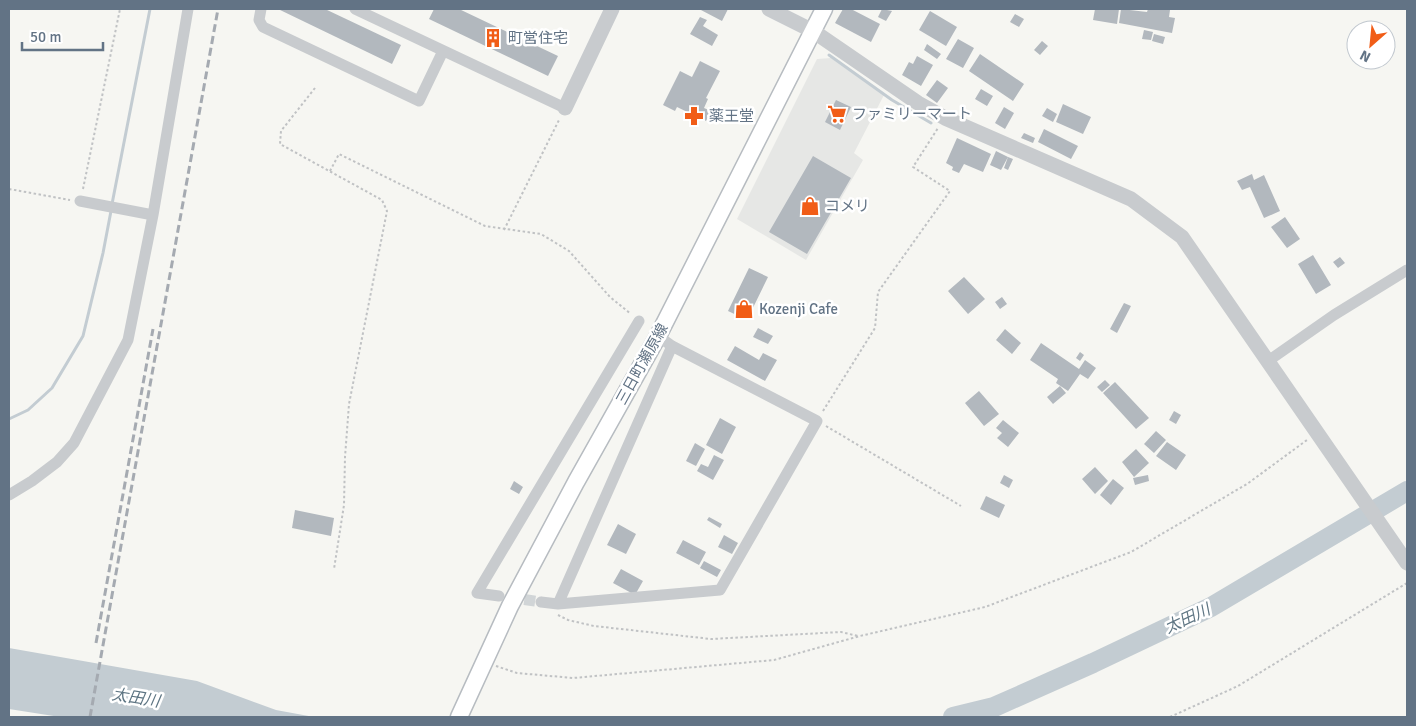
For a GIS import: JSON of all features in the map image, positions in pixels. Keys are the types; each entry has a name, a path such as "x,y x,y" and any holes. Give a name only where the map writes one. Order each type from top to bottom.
{"main road":[{"name":"三日町瀬原線","path":"459,717 514,597 658,336 824,9"}],"street":[{"path":"9,495 57,462 74,443 128,340 149,214 188,9"},
{"path":"261,9 259,20 263,27 419,101 443,51"},
{"path":"354,9 564,108 612,9"},
{"path":"769,9 813,31 918,103 945,118 1131,199 1182,237 1407,563"},
{"path":"80,201 149,214"},
{"path":"1268,361 1334,315 1407,270"},
{"path":"499,596 477,593 639,321"},
{"path":"541,602 558,604 720,590 817,421 672,346 658,336"},
{"path":"558,604 672,346"}],"path":[{"path":"9,189 80,201 120,9"},
{"path":"315,88 281,131 280,144 382,200 387,211 349,404 344,505 334,569"},
{"path":"504,230 564,108"},
{"path":"945,118 913,166 950,190 878,292 875,328 817,421 961,506"},
{"path":"330,172 339,154 485,226 541,234 570,251 610,297 639,321"},
{"path":"489,664 517,673 573,678 774,660 860,636 985,607 1132,552 1247,484 1319,434"},
{"path":"1170,717 1238,686 1407,583"},
{"path":"558,604 558,615 568,620 594,626 711,639 840,632 860,636"}],"shaded area":[{"path":"831,58 884,95 854,153 863,160 806,260 737,219 817,59"}],"water":[{"path":"9,648 197,681 276,710 314,717 60,717 9,709"}],"building":[{"path":"278,9 325,9 401,45 392,64"},
{"name":"町営住宅","path":"434,9 459,9 558,56 548,76 429,19"},
{"path":"699,9 728,9 722,21"},
{"path":"843,9 851,9 880,24 871,42 835,23"},
{"path":"882,9 892,11 886,21 878,17"},
{"path":"1095,9 1119,9 1117,24 1093,20"},
{"path":"1121,9 1147,12 1148,9 1170,10 1169,17 1175,18 1172,33 1119,23"},
{"path":"930,11 957,27 946,46 919,30"},
{"path":"1015,14 1024,19 1019,27 1010,22"},
{"path":"700,17 707,20 703,26 718,35 712,46 690,34"},
{"path":"1144,30 1153,32 1151,40 1142,39"},
{"path":"1154,34 1165,37 1163,44 1152,41"},
{"path":"958,39 974,48 963,68 946,59"},
{"path":"1042,41 1048,46 1040,55 1034,50"},
{"path":"927,44 941,54 937,59 924,50"},
{"path":"980,54 1024,84 1013,101 969,71"},
{"path":"917,56 933,65 921,86 902,75 909,62 913,64"},
{"path":"700,61 720,71 706,98 708,99 704,108 711,111 706,121 677,107 675,111 663,105 680,71 692,77"},
{"path":"937,80 948,88 937,103 926,95"},
{"path":"981,89 993,96 987,106 975,99"},
{"path":"836,100 851,107 840,130 825,122"},
{"path":"1063,104 1091,117 1083,134 1056,122"},
{"path":"1004,107 1014,113 1005,129 995,123"},
{"path":"1047,108 1057,114 1053,122 1042,116"},
{"path":"1044,129 1078,146 1071,159 1038,142"},
{"path":"1024,133 1035,138 1033,143 1021,138"},
{"path":"957,138 991,154 983,172 964,164 959,173 952,170 953,167 946,163"},
{"path":"996,151 1008,157 1001,170 990,165"},
{"path":"813,156 851,178 807,254 769,232"},
{"path":"1008,157 1013,159 1008,170 1004,168"},
{"path":"1252,174 1254,180 1264,175 1280,211 1264,218 1250,187 1242,190 1237,181"},
{"path":"1285,217 1300,239 1287,248 1271,227"},
{"path":"1313,255 1331,285 1316,294 1298,264"},
{"path":"1340,257 1345,263 1338,268 1333,262"},
{"path":"749,268 768,277 747,320 728,311"},
{"path":"964,277 985,299 968,314 948,291"},
{"path":"1002,297 1007,304 1000,309 995,302"},
{"path":"1124,303 1131,306 1117,333 1110,329"},
{"path":"758,328 773,336 768,344 753,337"},
{"path":"1005,329 1021,343 1012,354 996,340"},
{"path":"1041,343 1079,369 1085,360 1096,368 1088,379 1080,374 1068,391 1056,383 1058,379 1030,360"},
{"path":"735,346 759,360 763,353 777,360 765,381 727,360"},
{"path":"1080,352 1084,355 1080,361 1076,358"},
{"path":"1105,380 1110,385 1102,392 1097,387"},
{"path":"1115,382 1149,418 1136,429 1103,393"},
{"path":"1060,386 1066,393 1053,404 1047,397"},
{"path":"979,391 999,414 984,426 965,403"},
{"path":"1174,411 1181,415 1176,424 1169,420"},
{"path":"720,418 736,427 722,454 706,445"},
{"path":"1003,420 1019,433 1008,447 997,438 1002,433 996,428"},
{"path":"1156,431 1166,440 1154,453 1144,444"},
{"path":"1167,442 1186,455 1176,470 1156,456"},
{"path":"695,443 705,449 696,466 686,461"},
{"path":"1136,449 1149,463 1134,477 1122,462"},
{"path":"714,455 724,460 713,480 697,471 701,464 708,467"},
{"path":"1095,467 1108,481 1095,494 1082,479"},
{"path":"1004,475 1013,480 1009,488 1000,483"},
{"path":"1148,475 1149,481 1135,485 1133,478"},
{"path":"1113,479 1124,488 1111,505 1100,495"},
{"path":"514,481 523,487 519,494 510,489"},
{"path":"986,496 1005,505 999,518 980,509"},
{"path":"295,510 334,518 331,536 292,528"},
{"path":"709,517 722,524 720,528 707,520"},
{"path":"618,524 636,534 626,554 607,545"},
{"path":"724,535 738,543 732,554 718,547"},
{"path":"683,540 706,552 699,565 676,553"},
{"path":"704,561 721,570 717,577 700,568"},
{"path":"621,569 643,581 635,595 613,583"}],"waterway":[{"path":"112,204 150,9"},
{"path":"829,55 892,100 931,123"},
{"path":"9,419 28,410 52,388 83,336 111,211"},
{"name":"太田川","path":"953,717 994,707 1211,607 1407,491"}],"tunnel":[{"path":"508,597 541,602"}],"railway":[{"path":"90,717 218,9"},
{"path":"96,643 153,329"}],"place":[{"name":"町営住宅","path":"493,38"},
{"name":"ファミリーマート","path":"837,114"},
{"name":"薬王堂","path":"694,116"},
{"name":"コメリ","path":"810,206"},
{"name":"Kozenji Cafe","path":"744,309"}]}
